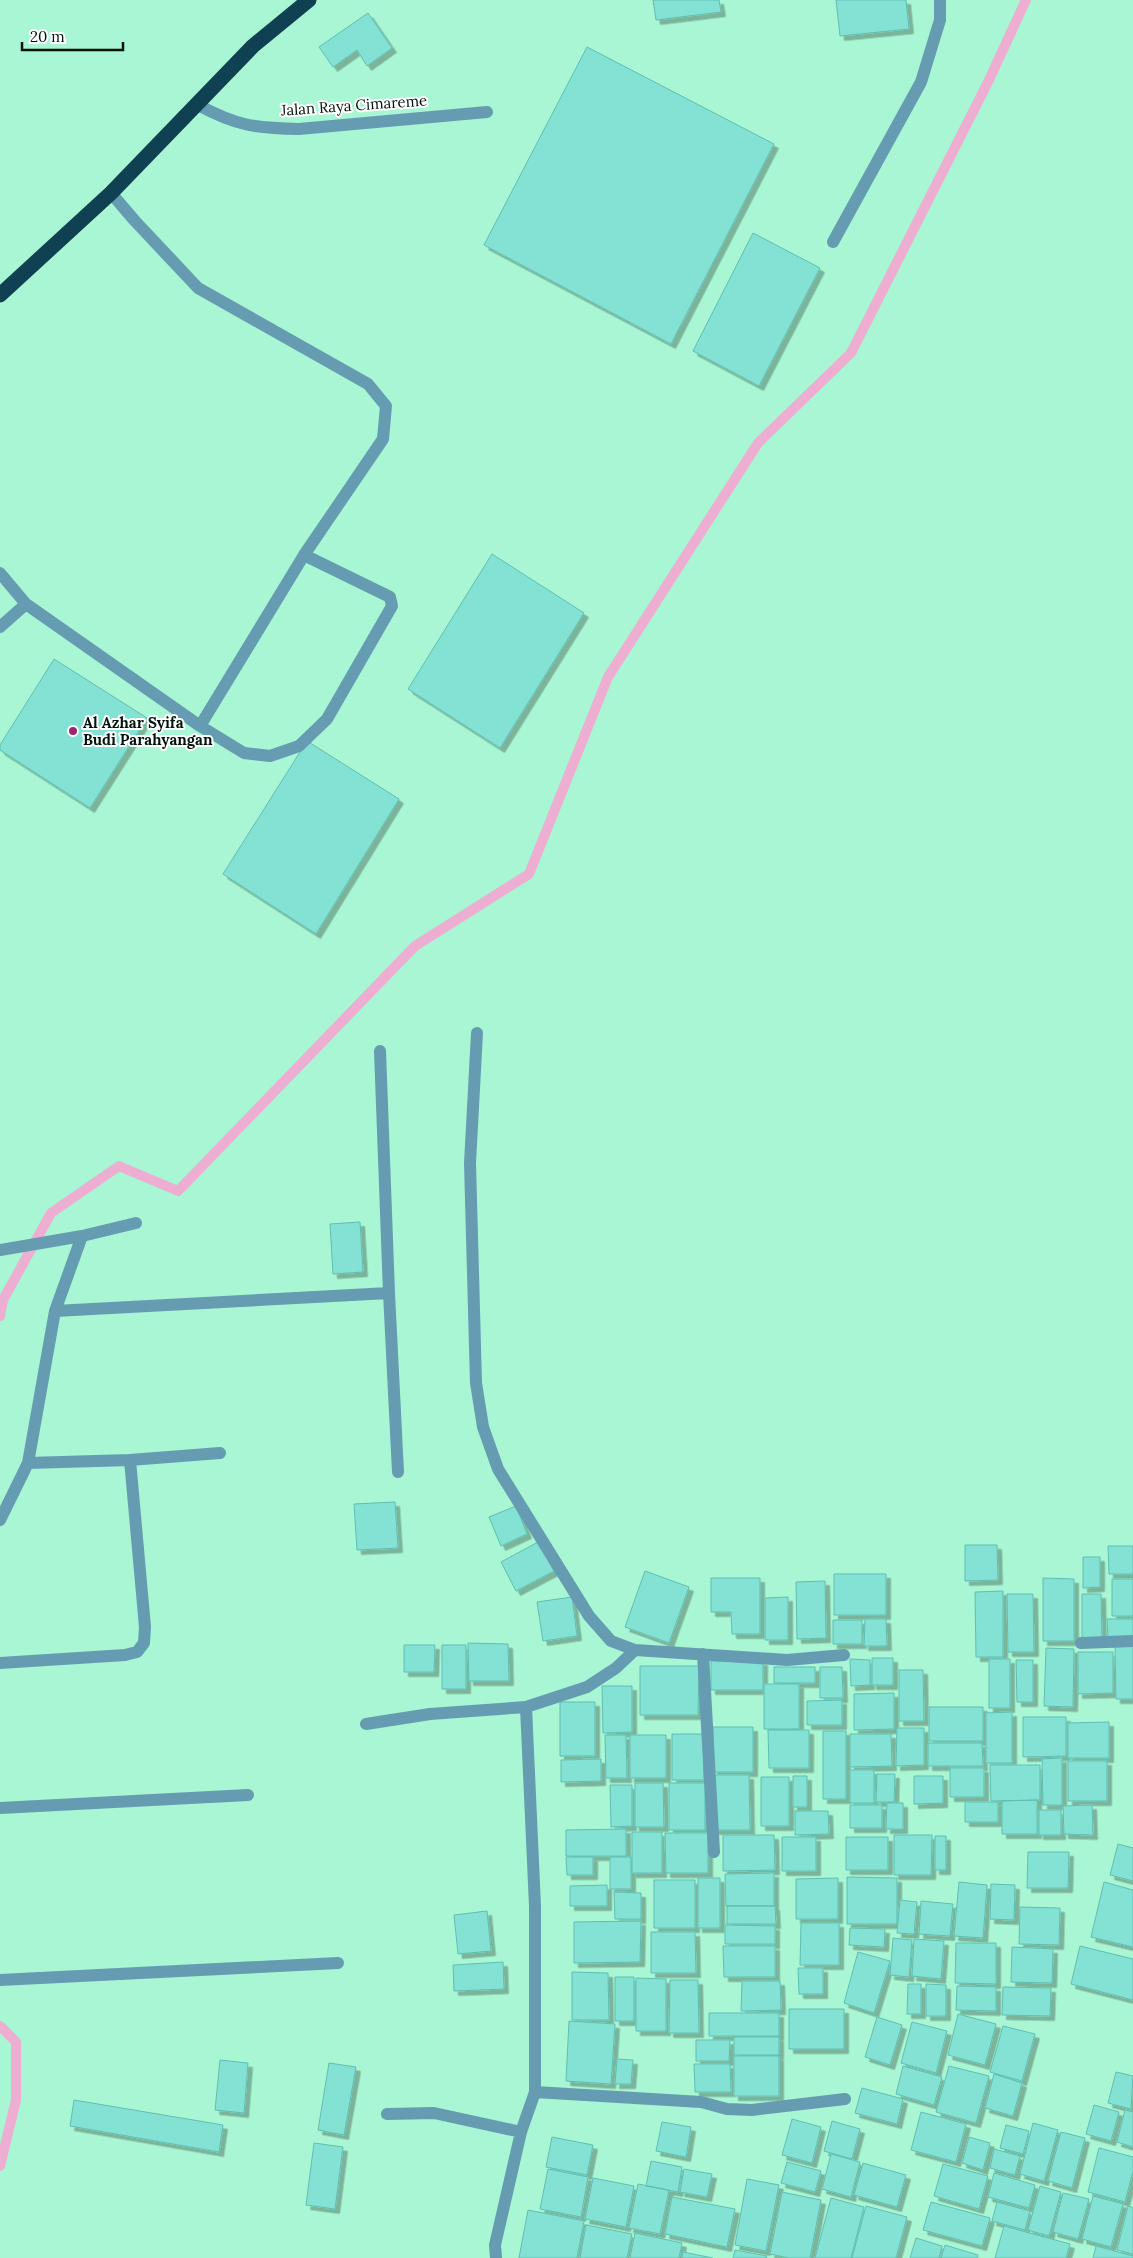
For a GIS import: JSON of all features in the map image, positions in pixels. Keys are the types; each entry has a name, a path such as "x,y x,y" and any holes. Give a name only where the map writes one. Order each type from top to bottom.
{"highway":[{"path":"0,295 111,193 254,46 309,0"}],"street":[{"path":"833,242 921,82 940,20 940,0"},
{"name":"Jalan Raya Cimareme","path":"198,105 218,116 243,126 299,129 487,112"},
{"path":"111,193 198,288 368,384 386,406 383,439 304,555 200,726"},
{"path":"0,573 26,604 200,726 244,753 270,756 299,746 327,719 392,606 390,597 304,555"},
{"path":"0,627 26,604"},
{"path":"477,1033 470,1164 476,1383 484,1427 498,1469 589,1616 611,1640 635,1650 787,1660 844,1655"},
{"path":"380,1051 398,1472"},
{"path":"4,1249 82,1236 136,1223"},
{"path":"0,1520 28,1463 55,1311 82,1236"},
{"path":"55,1311 389,1293"},
{"path":"28,1463 130,1460 220,1453"},
{"path":"0,1663 125,1655 137,1652 144,1643 145,1627 130,1460"},
{"path":"1081,1643 1133,1641"},
{"path":"366,1724 430,1714 526,1707 587,1687 616,1668 635,1650"},
{"path":"702,1654 714,1852"},
{"path":"496,2258 495,2245 521,2132 535,2092 535,1906 526,1707"},
{"path":"0,1808 248,1795"},
{"path":"0,1980 338,1962"},
{"path":"535,2092 701,2102 727,2109 790,2106 845,2099"},
{"path":"387,2114 434,2113 521,2132"}],"building":[{"path":"653,0 719,0 721,12 656,20"},
{"path":"836,0 906,0 909,29 840,36"},
{"path":"368,13 392,48 367,66 357,50 333,67 319,47"},
{"path":"587,47 774,144 671,344 484,245"},
{"path":"753,233 820,268 759,386 693,351"},
{"path":"492,554 584,613 500,748 408,689"},
{"name":"Al Azhar Syifa Budi Parahyangan","path":"54,659 147,718 90,808 0,750 0,745"},
{"path":"307,741 399,799 316,934 223,874"},
{"path":"360,1222 363,1272 333,1274 330,1224"},
{"path":"395,1502 398,1548 357,1550 354,1504"},
{"path":"516,1506 527,1534 501,1546 489,1517"},
{"path":"538,1542 554,1571 516,1591 501,1562"},
{"path":"965,1545 997,1545 998,1580 965,1581"},
{"path":"1108,1546 1133,1546 1133,1574 1109,1574"},
{"path":"1083,1557 1100,1557 1100,1587 1083,1588"},
{"path":"645,1571 689,1587 669,1643 625,1627"},
{"path":"834,1574 886,1574 886,1615 834,1615"},
{"path":"711,1578 760,1578 760,1634 732,1634 731,1612 711,1612"},
{"path":"1043,1578 1074,1579 1074,1641 1043,1641"},
{"path":"1112,1579 1133,1579 1133,1616 1112,1616"},
{"path":"825,1581 826,1638 797,1639 796,1582"},
{"path":"1003,1591 1003,1657 976,1657 975,1592"},
{"path":"1007,1594 1033,1594 1034,1652 1008,1652"},
{"path":"1082,1594 1101,1594 1102,1640 1082,1639"},
{"path":"572,1597 577,1636 543,1641 537,1602"},
{"path":"788,1597 788,1640 765,1640 765,1598"},
{"path":"865,1619 886,1619 887,1646 864,1646"},
{"path":"1107,1619 1133,1619 1133,1639 1108,1639"},
{"path":"833,1620 862,1620 862,1644 833,1644"},
{"path":"468,1643 508,1644 509,1681 469,1681"},
{"path":"1115,1644 1133,1644 1133,1699 1116,1699"},
{"path":"404,1645 435,1645 434,1672 404,1672"},
{"path":"442,1645 466,1645 466,1689 442,1689"},
{"path":"1046,1648 1074,1649 1073,1707 1044,1706"},
{"path":"1078,1652 1113,1652 1113,1693 1078,1694"},
{"path":"872,1658 893,1658 893,1685 872,1685"},
{"path":"850,1659 870,1660 870,1685 851,1686"},
{"path":"989,1659 1010,1659 1010,1708 989,1708"},
{"path":"1016,1660 1033,1660 1033,1702 1017,1702"},
{"path":"711,1661 763,1661 763,1690 711,1690"},
{"path":"640,1666 699,1666 698,1715 640,1715"},
{"path":"774,1667 815,1667 815,1683 774,1683"},
{"path":"820,1667 842,1667 843,1698 820,1698"},
{"path":"899,1670 923,1670 924,1721 899,1721"},
{"path":"764,1684 799,1684 799,1729 764,1729"},
{"path":"602,1686 632,1686 632,1732 603,1733"},
{"path":"894,1693 894,1729 854,1730 854,1694"},
{"path":"842,1700 842,1725 807,1725 807,1701"},
{"path":"560,1702 595,1702 595,1756 560,1756"},
{"path":"929,1707 983,1707 983,1741 929,1741"},
{"path":"1012,1712 1012,1763 986,1763 986,1713"},
{"path":"1023,1717 1066,1717 1066,1756 1023,1757"},
{"path":"1109,1722 1109,1758 1068,1758 1068,1723"},
{"path":"713,1727 753,1727 753,1772 713,1772"},
{"path":"897,1728 924,1728 924,1765 896,1766"},
{"path":"768,1730 809,1730 809,1768 769,1768"},
{"path":"823,1731 846,1731 846,1799 823,1799"},
{"path":"672,1734 703,1734 704,1780 672,1780"},
{"path":"850,1734 891,1734 892,1766 850,1767"},
{"path":"605,1735 626,1735 627,1778 606,1778"},
{"path":"630,1735 666,1735 666,1778 630,1778"},
{"path":"928,1743 982,1743 983,1766 928,1766"},
{"path":"1062,1758 1062,1805 1043,1805 1042,1759"},
{"path":"601,1759 601,1781 561,1782 561,1760"},
{"path":"1068,1761 1107,1761 1107,1801 1068,1801"},
{"path":"990,1765 1040,1765 1040,1800 991,1801"},
{"path":"950,1768 984,1768 984,1797 950,1797"},
{"path":"850,1770 874,1770 874,1803 850,1803"},
{"path":"877,1774 895,1774 894,1802 876,1802"},
{"path":"714,1775 749,1775 750,1830 714,1830"},
{"path":"793,1776 807,1776 807,1807 793,1807"},
{"path":"914,1776 943,1776 943,1803 914,1804"},
{"path":"761,1777 789,1777 789,1826 761,1826"},
{"path":"635,1783 663,1783 664,1827 635,1827"},
{"path":"669,1783 705,1783 705,1830 669,1830"},
{"path":"610,1785 632,1785 632,1826 611,1827"},
{"path":"1037,1800 1037,1834 1002,1834 1002,1801"},
{"path":"965,1802 998,1802 998,1822 965,1822"},
{"path":"887,1803 903,1803 903,1829 886,1829"},
{"path":"850,1805 882,1805 882,1828 850,1828"},
{"path":"1092,1805 1093,1835 1064,1834 1063,1806"},
{"path":"1039,1810 1061,1810 1061,1835 1039,1835"},
{"path":"795,1811 828,1811 829,1834 795,1835"},
{"path":"626,1829 626,1856 566,1856 566,1830"},
{"path":"632,1832 662,1832 662,1873 632,1873"},
{"path":"665,1833 708,1833 708,1873 666,1873"},
{"path":"723,1835 774,1835 775,1870 723,1871"},
{"path":"894,1835 932,1835 931,1875 894,1875"},
{"path":"935,1836 946,1836 946,1870 935,1870"},
{"path":"782,1837 816,1837 816,1871 782,1871"},
{"path":"846,1837 888,1837 888,1870 846,1870"},
{"path":"1118,1844 1133,1848 1133,1881 1110,1875"},
{"path":"1028,1852 1069,1852 1068,1888 1027,1888"},
{"path":"566,1857 593,1857 593,1875 567,1875"},
{"path":"610,1857 631,1857 631,1889 610,1889"},
{"path":"774,1873 774,1906 726,1906 725,1874"},
{"path":"847,1877 897,1878 897,1924 847,1924"},
{"path":"698,1878 720,1878 720,1928 698,1928"},
{"path":"838,1878 838,1919 796,1919 796,1879"},
{"path":"654,1880 695,1880 695,1928 654,1928"},
{"path":"959,1882 987,1885 983,1938 954,1936"},
{"path":"1104,1882 1133,1890 1133,1947 1091,1937"},
{"path":"991,1884 1015,1885 1014,1920 990,1919"},
{"path":"607,1885 607,1906 570,1906 570,1886"},
{"path":"614,1892 641,1893 641,1919 615,1919"},
{"path":"900,1900 917,1902 914,1934 897,1933"},
{"path":"921,1901 953,1904 950,1936 919,1934"},
{"path":"727,1906 775,1906 776,1924 727,1924"},
{"path":"1020,1907 1060,1908 1059,1945 1019,1944"},
{"path":"487,1911 491,1951 458,1954 454,1915"},
{"path":"641,1921 640,1962 574,1963 574,1922"},
{"path":"801,1923 839,1923 839,1965 800,1965"},
{"path":"725,1925 775,1926 775,1944 725,1944"},
{"path":"850,1928 885,1929 884,1947 849,1945"},
{"path":"651,1932 695,1932 696,1973 651,1973"},
{"path":"893,1938 912,1940 909,1977 890,1975"},
{"path":"914,1939 944,1941 941,1979 912,1976"},
{"path":"956,1943 996,1943 996,1984 955,1983"},
{"path":"723,1946 775,1946 775,1977 724,1977"},
{"path":"1080,1946 1133,1959 1133,2000 1071,1984"},
{"path":"1012,1947 1053,1949 1052,1983 1011,1982"},
{"path":"858,1952 890,1961 874,2013 844,2003"},
{"path":"503,1962 504,1989 454,1991 453,1965"},
{"path":"798,1968 823,1968 823,1994 799,1994"},
{"path":"572,1972 608,1973 609,2020 572,2020"},
{"path":"615,1977 634,1977 634,2021 615,2021"},
{"path":"636,1978 666,1979 666,2031 636,2031"},
{"path":"670,1980 698,1980 699,2033 669,2033"},
{"path":"742,1981 780,1981 781,2010 741,2011"},
{"path":"908,1984 921,1984 921,2014 907,2014"},
{"path":"926,1984 946,1985 946,2016 926,2016"},
{"path":"957,1986 996,1987 996,2011 956,2010"},
{"path":"1003,1987 1051,1988 1050,2016 1002,2015"},
{"path":"789,2009 844,2009 844,2049 789,2049"},
{"path":"709,2013 779,2013 779,2036 709,2036"},
{"path":"958,2014 996,2024 985,2065 948,2055"},
{"path":"877,2017 902,2025 890,2065 865,2057"},
{"path":"569,2021 615,2024 611,2084 566,2081"},
{"path":"912,2022 947,2031 936,2073 901,2063"},
{"path":"1003,2026 1035,2034 1022,2081 990,2072"},
{"path":"734,2037 779,2037 779,2055 734,2055"},
{"path":"696,2040 730,2040 729,2061 696,2061"},
{"path":"734,2056 779,2056 779,2096 734,2096"},
{"path":"617,2059 633,2060 631,2084 615,2084"},
{"path":"220,2060 248,2063 244,2113 215,2110"},
{"path":"329,2063 356,2067 344,2135 318,2130"},
{"path":"694,2064 730,2064 731,2092 695,2092"},
{"path":"903,2066 942,2077 934,2105 896,2094"},
{"path":"949,2066 989,2076 976,2123 936,2112"},
{"path":"1116,2072 1133,2076 1131,2109 1108,2103"},
{"path":"994,2074 1022,2083 1013,2116 985,2108"},
{"path":"862,2088 903,2099 897,2124 855,2113"},
{"path":"74,2100 223,2125 219,2152 70,2126"},
{"path":"1094,2105 1119,2112 1111,2141 1086,2134"},
{"path":"1125,2110 1133,2112 1133,2147 1117,2142"},
{"path":"921,2112 966,2124 956,2162 911,2150"},
{"path":"792,2119 821,2127 812,2163 782,2155"},
{"path":"832,2121 860,2129 852,2159 824,2151"},
{"path":"662,2122 691,2127 686,2157 656,2151"},
{"path":"1033,2123 1058,2130 1044,2181 1020,2174"},
{"path":"1006,2125 1029,2131 1023,2154 1000,2148"},
{"path":"1061,2132 1085,2138 1072,2188 1048,2181"},
{"path":"552,2137 593,2145 587,2175 546,2167"},
{"path":"969,2137 990,2143 983,2170 962,2163"},
{"path":"314,2143 343,2147 335,2209 306,2205"},
{"path":"1099,2148 1133,2157 1133,2171 1125,2202 1088,2192"},
{"path":"994,2149 1020,2156 1015,2175 990,2168"},
{"path":"831,2154 860,2162 851,2197 822,2189"},
{"path":"651,2161 682,2167 678,2192 646,2186"},
{"path":"787,2162 821,2171 815,2192 781,2183"},
{"path":"863,2163 906,2175 897,2207 854,2195"},
{"path":"943,2164 988,2176 979,2209 934,2196"},
{"path":"548,2169 588,2177 581,2217 540,2209"},
{"path":"684,2169 712,2174 707,2197 680,2192"},
{"path":"994,2173 1035,2185 1029,2208 988,2197"},
{"path":"593,2178 634,2186 626,2227 585,2219"},
{"path":"747,2179 779,2185 766,2251 735,2245"},
{"path":"638,2184 669,2190 660,2234 629,2228"},
{"path":"1040,2186 1061,2192 1049,2236 1028,2230"},
{"path":"782,2192 821,2200 810,2258 789,2258 770,2254"},
{"path":"1063,2193 1089,2199 1078,2239 1053,2232"},
{"path":"1093,2196 1123,2204 1111,2247 1082,2239"},
{"path":"672,2197 735,2209 727,2247 665,2234"},
{"path":"831,2198 864,2207 851,2258 815,2258"},
{"path":"931,2202 990,2218 982,2246 923,2230"},
{"path":"997,2202 1030,2211 1025,2230 992,2221"},
{"path":"866,2206 907,2217 896,2258 852,2258"},
{"path":"1128,2206 1133,2208 1133,2254 1117,2250"},
{"path":"528,2210 584,2221 577,2258 519,2258"},
{"path":"586,2225 632,2234 627,2258 580,2258"},
{"path":"1004,2226 1070,2244 1066,2258 995,2258"},
{"path":"635,2233 682,2243 679,2258 630,2258"},
{"path":"916,2238 942,2246 939,2258 910,2258"},
{"path":"945,2245 978,2255 977,2258 941,2258"},
{"path":"1096,2246 1133,2256 1133,2258 1093,2258"},
{"path":"735,2250 767,2256 766,2258 733,2258"},
{"path":"683,2252 713,2258 682,2258"}],"waterway":[{"path":"0,1316 3,1300 51,1213 119,1166 178,1191 415,946 529,874 608,677 758,443 851,353 988,82 1026,0"},
{"path":"0,2026 16,2042 16,2100 0,2166"}],"place":[{"name":"Al Azhar Syifa Budi Parahyangan","path":"73,731"}]}
